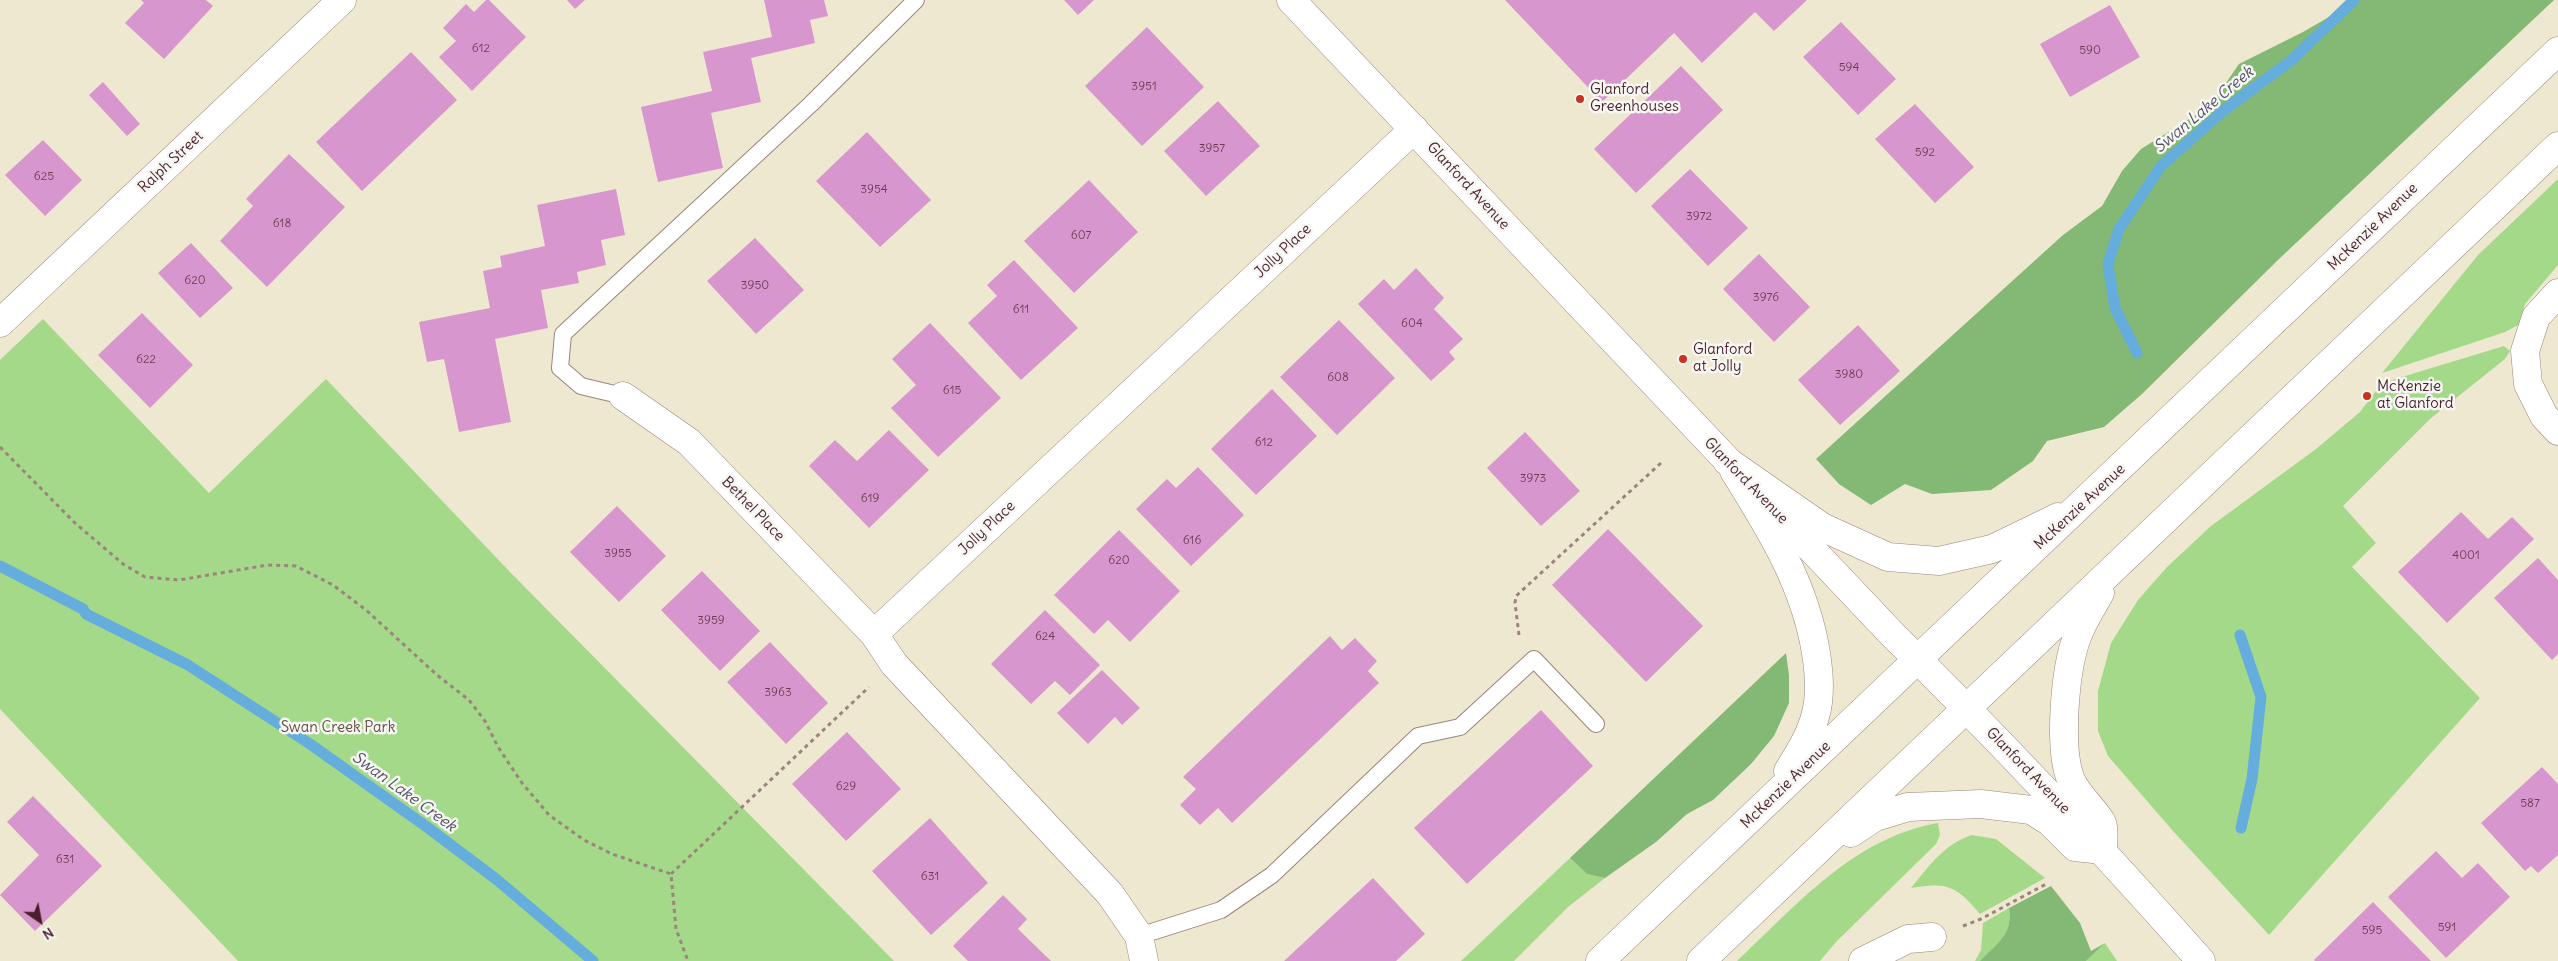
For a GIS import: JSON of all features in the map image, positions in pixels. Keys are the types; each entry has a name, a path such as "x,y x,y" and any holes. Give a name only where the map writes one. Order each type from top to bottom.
{"main road":[{"name":"Ralph Street","path":"0,323 342,0"},
{"name":"Glanford Avenue","path":"1291,0 1727,461 2103,850 2201,961"},
{"name":"McKenzie Avenue","path":"1600,961 2082,506 2558,51"},
{"name":"Jolly Place","path":"874,634 1414,129"},
{"path":"1701,961 2558,146"},
{"path":"2558,293 2536,317 2524,351 2528,384 2544,416 2558,431"},
{"name":"Bethel Place","path":"623,396 688,442 874,634"},
{"path":"1727,461 1822,527 1888,558 1939,561 1992,549 2082,506"},
{"path":"1727,461 1771,531 1802,592 1812,629 1819,670 1816,712 1809,735 1767,804"},
{"path":"1802,866 1875,817 1908,807 1981,804 2031,810 2050,822 2075,847 2103,850 2102,824 2087,806 2071,781 2066,764 2064,746 2069,668 2077,638 2086,616 2119,563"},
{"path":"874,634 894,664 1110,894 1141,948"},
{"path":"1863,961 1908,940 1932,937"}],"lane":[{"path":"623,396 581,386 560,368 564,334 811,104 916,0"},
{"path":"1141,948 1221,910 1272,875 1418,736 1460,727 1534,659 1596,724"}],"path":[{"path":"0,447 76,523 123,564 145,577 179,580 231,573 268,564 296,566 333,585 366,610 437,676 469,700 485,721 498,747 522,783 549,815 584,840 612,854 671,874"},
{"path":"1534,659 1521,645 1515,603 1516,596 1662,462"},
{"path":"671,874 894,664"},
{"path":"671,874 676,930 688,961"},
{"path":"1932,937 1981,920 2048,883"}],"green space":[{"path":"2351,0 2554,0 2279,259 2142,394 2104,427 2047,441 2033,461 1991,490 1932,494 1905,484 1871,505 1839,484 1816,459 2063,235 2102,206 2122,171 2141,149 2194,116 2215,99 2239,64 2303,32 2341,10"},
{"path":"2558,179 2558,265 2525,304 2520,324 2505,332 2382,373 2478,255"},
{"name":"Swan Creek Park","path":"43,319 209,493 326,379 511,573 894,961 238,961 0,709 0,360"},
{"path":"2504,346 2510,351 2505,359 2430,419 2343,506 2376,543 2352,567 2480,698 2269,935 2173,831 2108,756 2098,731 2098,691 2111,643 2138,600 2167,567 2211,526 2316,449 2360,412 2382,383"},
{"path":"1786,653 1789,675 1789,703 1774,736 1751,764 1713,800 1687,814 1656,842 1605,878 1587,874 1570,858"},
{"path":"1938,823 1940,835 1936,844 1836,942 1820,961 1737,961 1805,897 1853,858 1879,843 1907,831"},
{"path":"1972,835 1996,839 2045,878 1980,914 1964,897 1950,888 1924,886 1911,888 1945,850"},
{"path":"1570,858 1587,874 1605,878 1568,907 1514,961 1461,961"},
{"path":"2051,886 2080,923 2091,951 2105,943 2086,961 1980,961 2006,932 2010,917 2009,908"},
{"path":"2009,908 2009,925 2006,932 1998,944 1980,961 1975,961 1981,950 1983,923"},
{"path":"2105,943 2117,961 2086,961"}],"building":[{"path":"141,0 206,0 213,6 164,59 125,23 144,3"},
{"path":"486,0 489,0 526,37 472,91 439,57 456,41 443,28 466,4 474,12"},
{"path":"567,0 585,0 575,9"},
{"path":"764,0 824,0 828,16 810,20 815,43 751,58 761,102 711,113 723,168 658,182 641,107 712,91 703,52 772,37"},
{"path":"1064,0 1094,0 1078,15"},
{"path":"1505,0 1807,0 1774,31 1755,12 1702,63 1674,33 1602,102"},
{"path":"2110,5 2140,57 2070,97 2040,44"},
{"path":"1841,22 1896,79 1858,115 1803,57"},
{"path":"1147,27 1204,87 1142,146 1085,86"},
{"path":"411,52 457,100 362,191 316,142"},
{"path":"1681,66 1723,110 1636,193 1594,149"},
{"path":"103,82 140,124 127,136 89,95"},
{"path":"1218,101 1260,146 1206,196 1164,151"},
{"path":"1915,104 1974,167 1935,203 1875,139"},
{"path":"867,132 931,200 880,247 816,181"},
{"path":"43,140 82,180 45,216 5,175"},
{"path":"289,154 345,207 267,287 220,241 253,206 246,199"},
{"path":"1690,169 1748,228 1708,266 1651,206"},
{"path":"1089,180 1138,232 1074,293 1024,241"},
{"path":"616,189 625,235 601,240 606,265 577,272 579,283 541,290 548,328 495,339 511,422 459,432 444,359 427,362 419,322 490,308 483,271 502,267 500,256 545,246 537,205"},
{"path":"755,238 804,290 756,334 707,281"},
{"path":"191,243 233,288 200,318 158,273"},
{"path":"1759,254 1810,307 1774,342 1723,289"},
{"path":"1014,260 1078,328 1021,380 968,323 997,296 987,285"},
{"path":"1416,268 1444,298 1434,309 1463,339 1449,352 1455,359 1431,381 1358,304 1384,279 1394,290"},
{"path":"142,313 193,365 150,408 98,355"},
{"path":"1339,320 1395,378 1337,435 1280,377"},
{"path":"930,323 1001,398 938,457 891,408 916,385 892,359"},
{"path":"1858,325 1900,371 1840,425 1798,380"},
{"path":"1272,389 1317,436 1256,495 1211,449"},
{"path":"889,430 929,470 869,528 809,466 835,440 857,461"},
{"path":"1525,432 1580,491 1541,526 1487,468"},
{"path":"1198,467 1244,515 1191,566 1136,509 1167,479 1176,488"},
{"path":"617,506 666,556 619,602 570,552"},
{"path":"2461,512 2488,539 2512,517 2534,539 2447,623 2398,572"},
{"path":"1608,529 1703,626 1646,682 1552,585"},
{"path":"1119,530 1180,591 1130,642 1108,620 1094,634 1054,595"},
{"path":"2538,558 2558,580 2558,654 2552,660 2494,598"},
{"path":"702,571 760,631 720,671 661,610"},
{"path":"1045,610 1100,665 1070,695 1055,681 1031,704 991,664"},
{"path":"1330,636 1342,650 1355,638 1377,661 1368,671 1379,683 1232,823 1218,808 1200,825 1180,805 1196,789 1183,777"},
{"path":"770,642 828,703 786,744 727,682"},
{"path":"1102,670 1140,708 1122,725 1115,717 1088,744 1057,713"},
{"path":"1541,710 1593,766 1467,884 1414,828"},
{"path":"847,732 901,789 846,841 792,784"},
{"path":"2542,767 2558,784 2558,855 2538,873 2531,866 2525,871 2481,823"},
{"path":"33,796 102,866 35,931 0,895 39,855 7,822"},
{"path":"930,818 988,883 931,935 872,871"},
{"path":"2436,851 2462,878 2478,863 2510,897 2446,958 2388,897"},
{"path":"1373,878 1425,934 1396,961 1284,961"},
{"path":"1003,895 1027,919 1018,929 1051,961 968,961 953,946"},
{"path":"2373,902 2431,961 2314,960"}],"waterway":[{"name":"Swan Lake Creek","path":"2137,353 2115,308 2108,264 2119,229 2161,166 2223,111 2293,59 2354,0"},
{"name":"Swan Lake Creek","path":"0,566 83,609 86,614 188,665 310,744 427,827 496,879 593,961"},
{"name":"Swan Lake Creek","path":"2240,635 2261,697 2252,779 2241,828"}],"place":[{"name":"Glanford Greenhouses","path":"1580,99"},
{"name":"Glanford at Jolly","path":"1683,359"},
{"name":"McKenzie at Glanford","path":"2367,396"}]}
